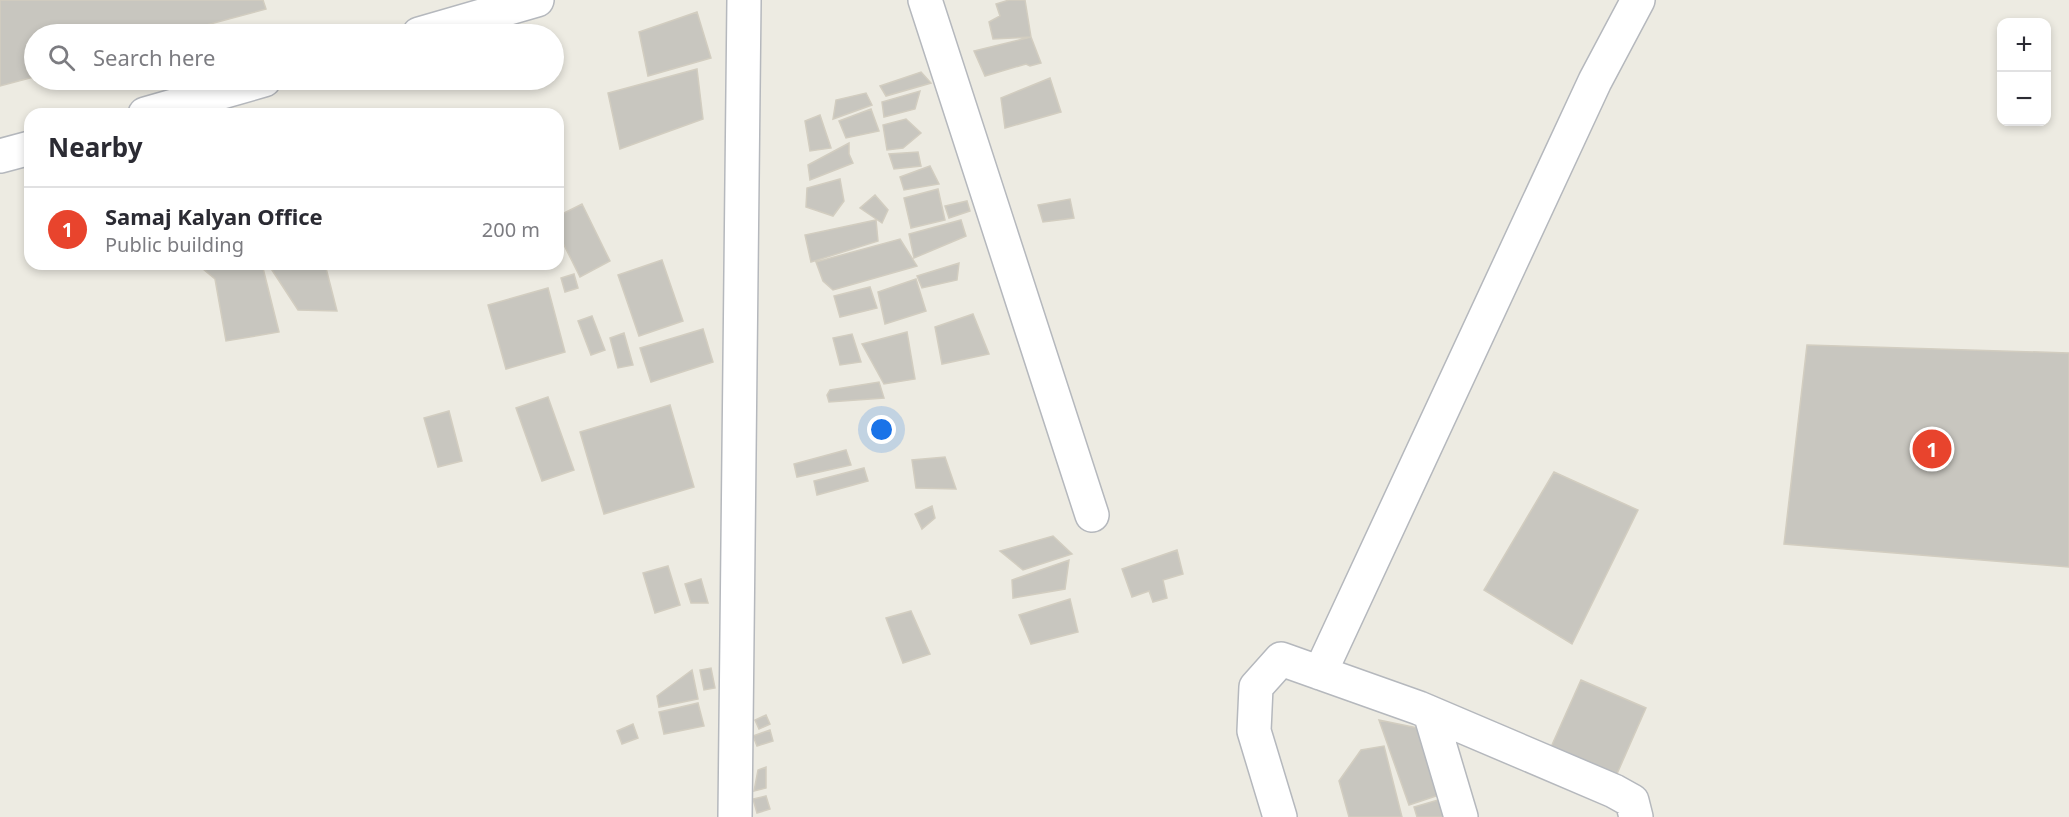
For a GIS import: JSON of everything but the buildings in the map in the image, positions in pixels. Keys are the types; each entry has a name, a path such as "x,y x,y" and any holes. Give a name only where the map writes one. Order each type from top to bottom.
{"street":[{"path":"453,24 537,0"},
{"path":"735,817 744,0"},
{"path":"924,0 1092,515"},
{"path":"1320,673 1595,81 1638,0"},
{"path":"166,108 229,90"},
{"path":"0,156 24,150"},
{"path":"1280,817 1254,731 1256,687 1281,660 1430,713 1614,791 1632,801 1636,817"},
{"path":"1430,713 1461,817"}],"place":[{"name":"Samaj Kalyan Office","path":"1932,449"}]}
